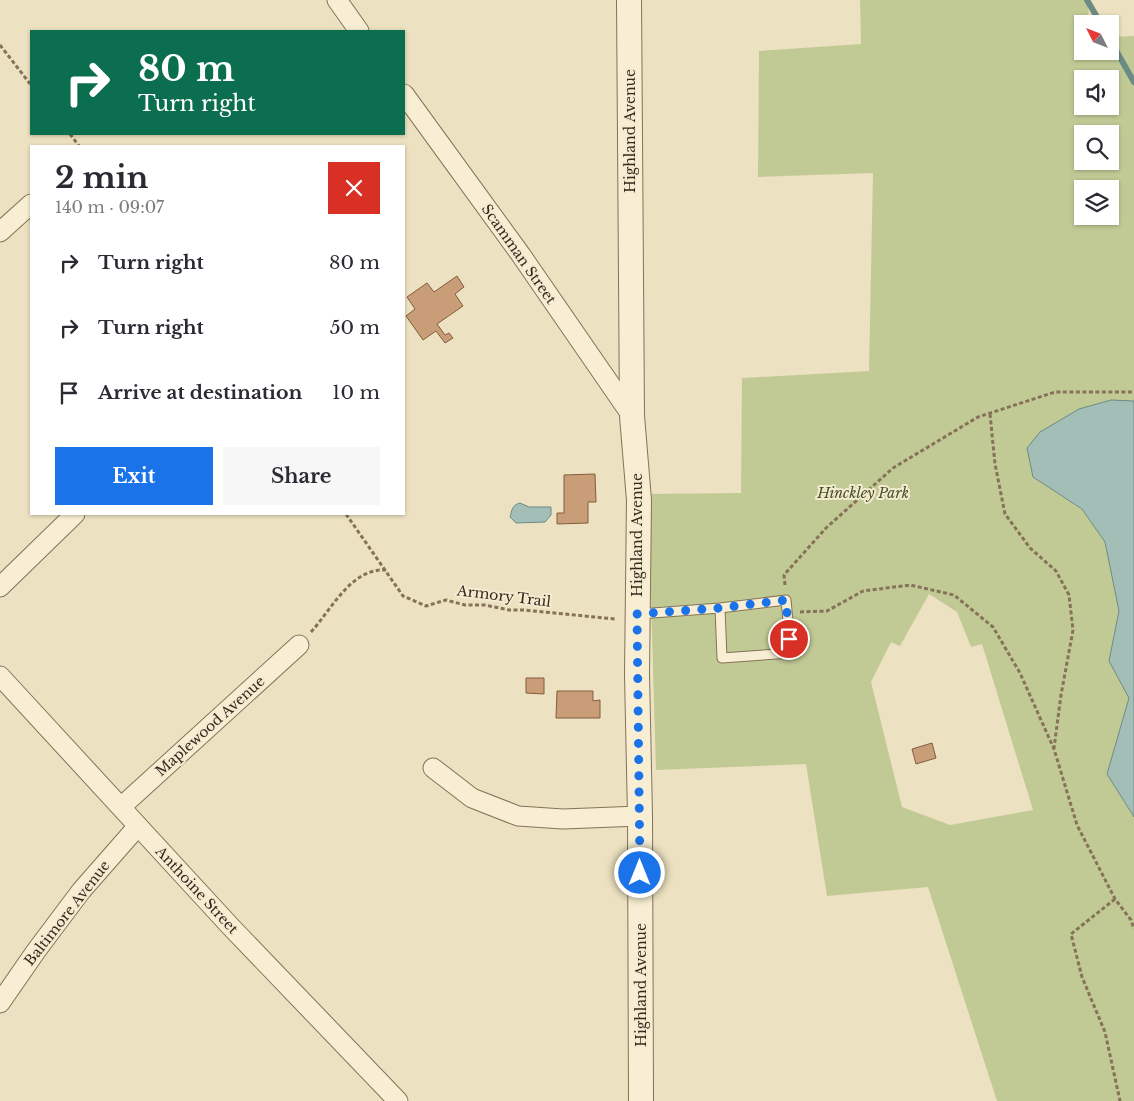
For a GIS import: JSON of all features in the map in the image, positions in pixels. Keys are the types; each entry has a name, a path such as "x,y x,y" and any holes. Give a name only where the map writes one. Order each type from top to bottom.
{"street":[{"path":"336,0 358,30"},
{"name":"Highland Avenue","path":"629,0 632,416 639,500 626,617 640,816 641,1101"},
{"name":"Scamman Street","path":"405,95 521,255 632,416"},
{"path":"0,232 30,205"},
{"path":"0,587 74,515"},
{"name":"Maplewood Avenue","path":"121,807 299,645"},
{"name":"Anthoine Street","path":"0,676 230,927 398,1101"},
{"path":"432,768 472,798 518,816 562,819 640,816"},
{"name":"Baltimore Avenue","path":"0,1004 36,951 81,891 138,826"}],"lane":[{"path":"626,617 786,600 790,652 722,658 720,608"}],"path":[{"path":"0,45 30,84"},
{"path":"786,600 784,575 826,528 892,468 978,418 1055,392 1134,392"},
{"path":"990,414 1005,514 1030,548 1056,571 1069,595 1074,630 1061,695 1054,749"},
{"name":"Armory Trail","path":"347,515 404,596 426,606 446,600 466,605 485,604 509,610 626,617"},
{"path":"299,645 346,589 362,575 376,569 386,570"},
{"path":"787,612 827,611 863,591 910,585 954,595 993,627 1020,673 1054,749 1077,825 1115,899 1133,920 1134,930"},
{"path":"1115,899 1071,934 1082,977 1105,1032 1120,1101"}],"green space":[{"name":"Hinckley Park","path":"860,0 1088,0 1089,15 1074,15 1074,60 1119,60 1119,37 1134,36 1134,401 1111,400 1033,477 1082,509 1105,542 1119,611 1109,661 1129,698 1107,774 1134,817 1134,1101 997,1101 928,887 827,896 806,764 656,770 648,494 741,493 742,378 869,371 873,173 758,177 759,51 861,44","holes":["929,594 957,612 971,647 982,644 1033,810 950,825 902,807 871,682 891,642 900,646"]}],"water":[{"path":"1111,400 1134,401 1134,817 1107,774 1129,698 1109,661 1119,611 1105,542 1082,509 1033,477 1027,448 1040,432 1079,409"},
{"path":"520,503 529,507 551,507 551,515 545,522 516,523 510,517 514,506"}],"building":[{"path":"457,276 464,287 455,294 463,306 437,324 445,335 449,333 453,338 445,343 436,331 423,340 406,316 415,309 407,297 427,283 434,292"},
{"path":"595,474 596,502 588,502 588,523 557,524 557,513 564,513 564,475"},
{"path":"526,678 544,678 544,694 526,693"},
{"path":"557,691 593,691 593,701 600,700 600,718 556,718"},
{"path":"932,743 936,758 916,764 912,749"}],"waterway":[{"path":"1087,0 1096,15"},
{"path":"1119,56 1134,82"}],"route":[{"path":"640,873 636,674 637,614 720,608 786,600 789,639"}]}
